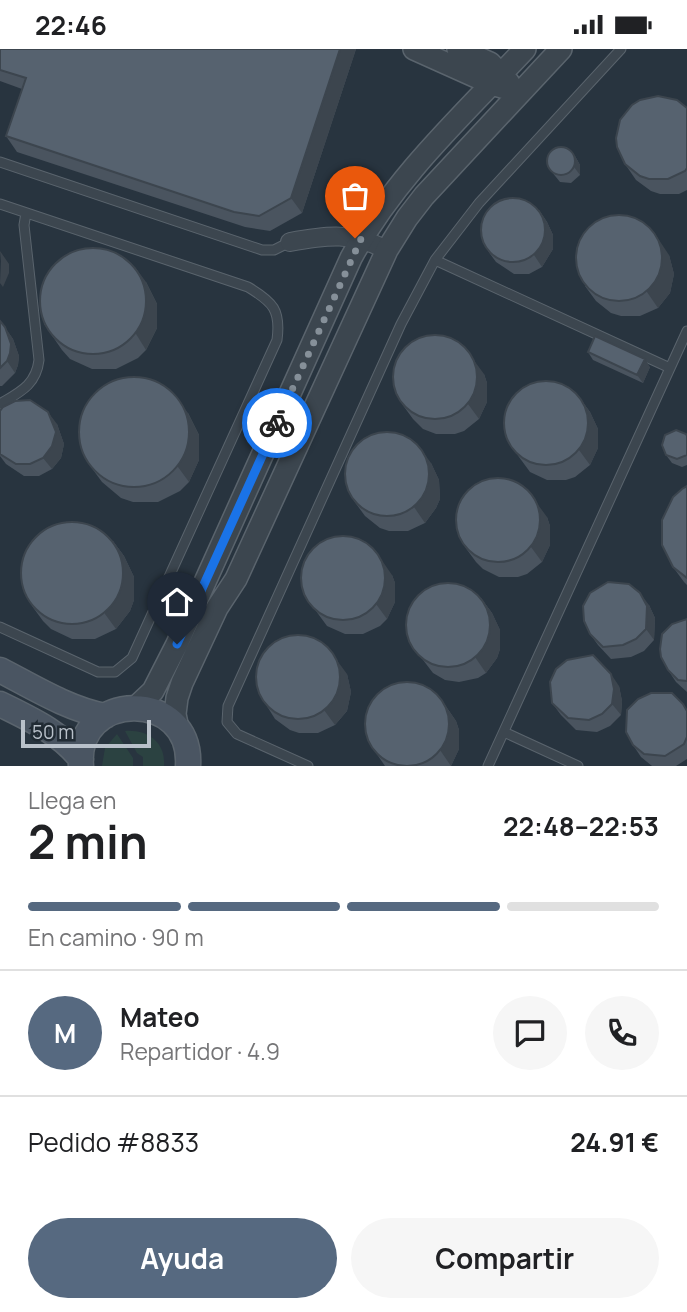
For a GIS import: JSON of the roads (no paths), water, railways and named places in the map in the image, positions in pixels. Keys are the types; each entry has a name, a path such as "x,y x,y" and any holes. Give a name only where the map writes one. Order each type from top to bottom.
{"main road":[{"path":"0,670 89,713 105,716"},
{"path":"0,704 63,739 81,763"},
{"path":"81,763 87,736 93,726 105,716 124,708 136,707 160,713 189,753"}],"street":[{"path":"458,49 490,63 511,85"},
{"path":"465,49 498,55 516,49"},
{"path":"189,753 176,714 177,698 217,608 236,579 387,250 407,218 511,85 525,49"},
{"path":"136,707 153,691 177,644 361,239 404,178 474,103 511,85 561,49"},
{"path":"418,51 511,85"},
{"path":"418,51 460,84 474,103"},
{"path":"290,242 338,235 361,239 387,250"}],"lane":[{"path":"308,766 237,734 227,722 228,706 401,324 435,260 479,203 621,49"},
{"path":"0,162 262,250 275,250 290,242"},
{"path":"0,204 248,288 272,304 279,323 277,340 132,658 115,672 98,672 0,627"},
{"path":"0,404 29,386 39,360 24,225 26,213"},
{"path":"435,260 670,368"},
{"path":"488,766 687,331"},
{"path":"504,732 578,766"}]}
